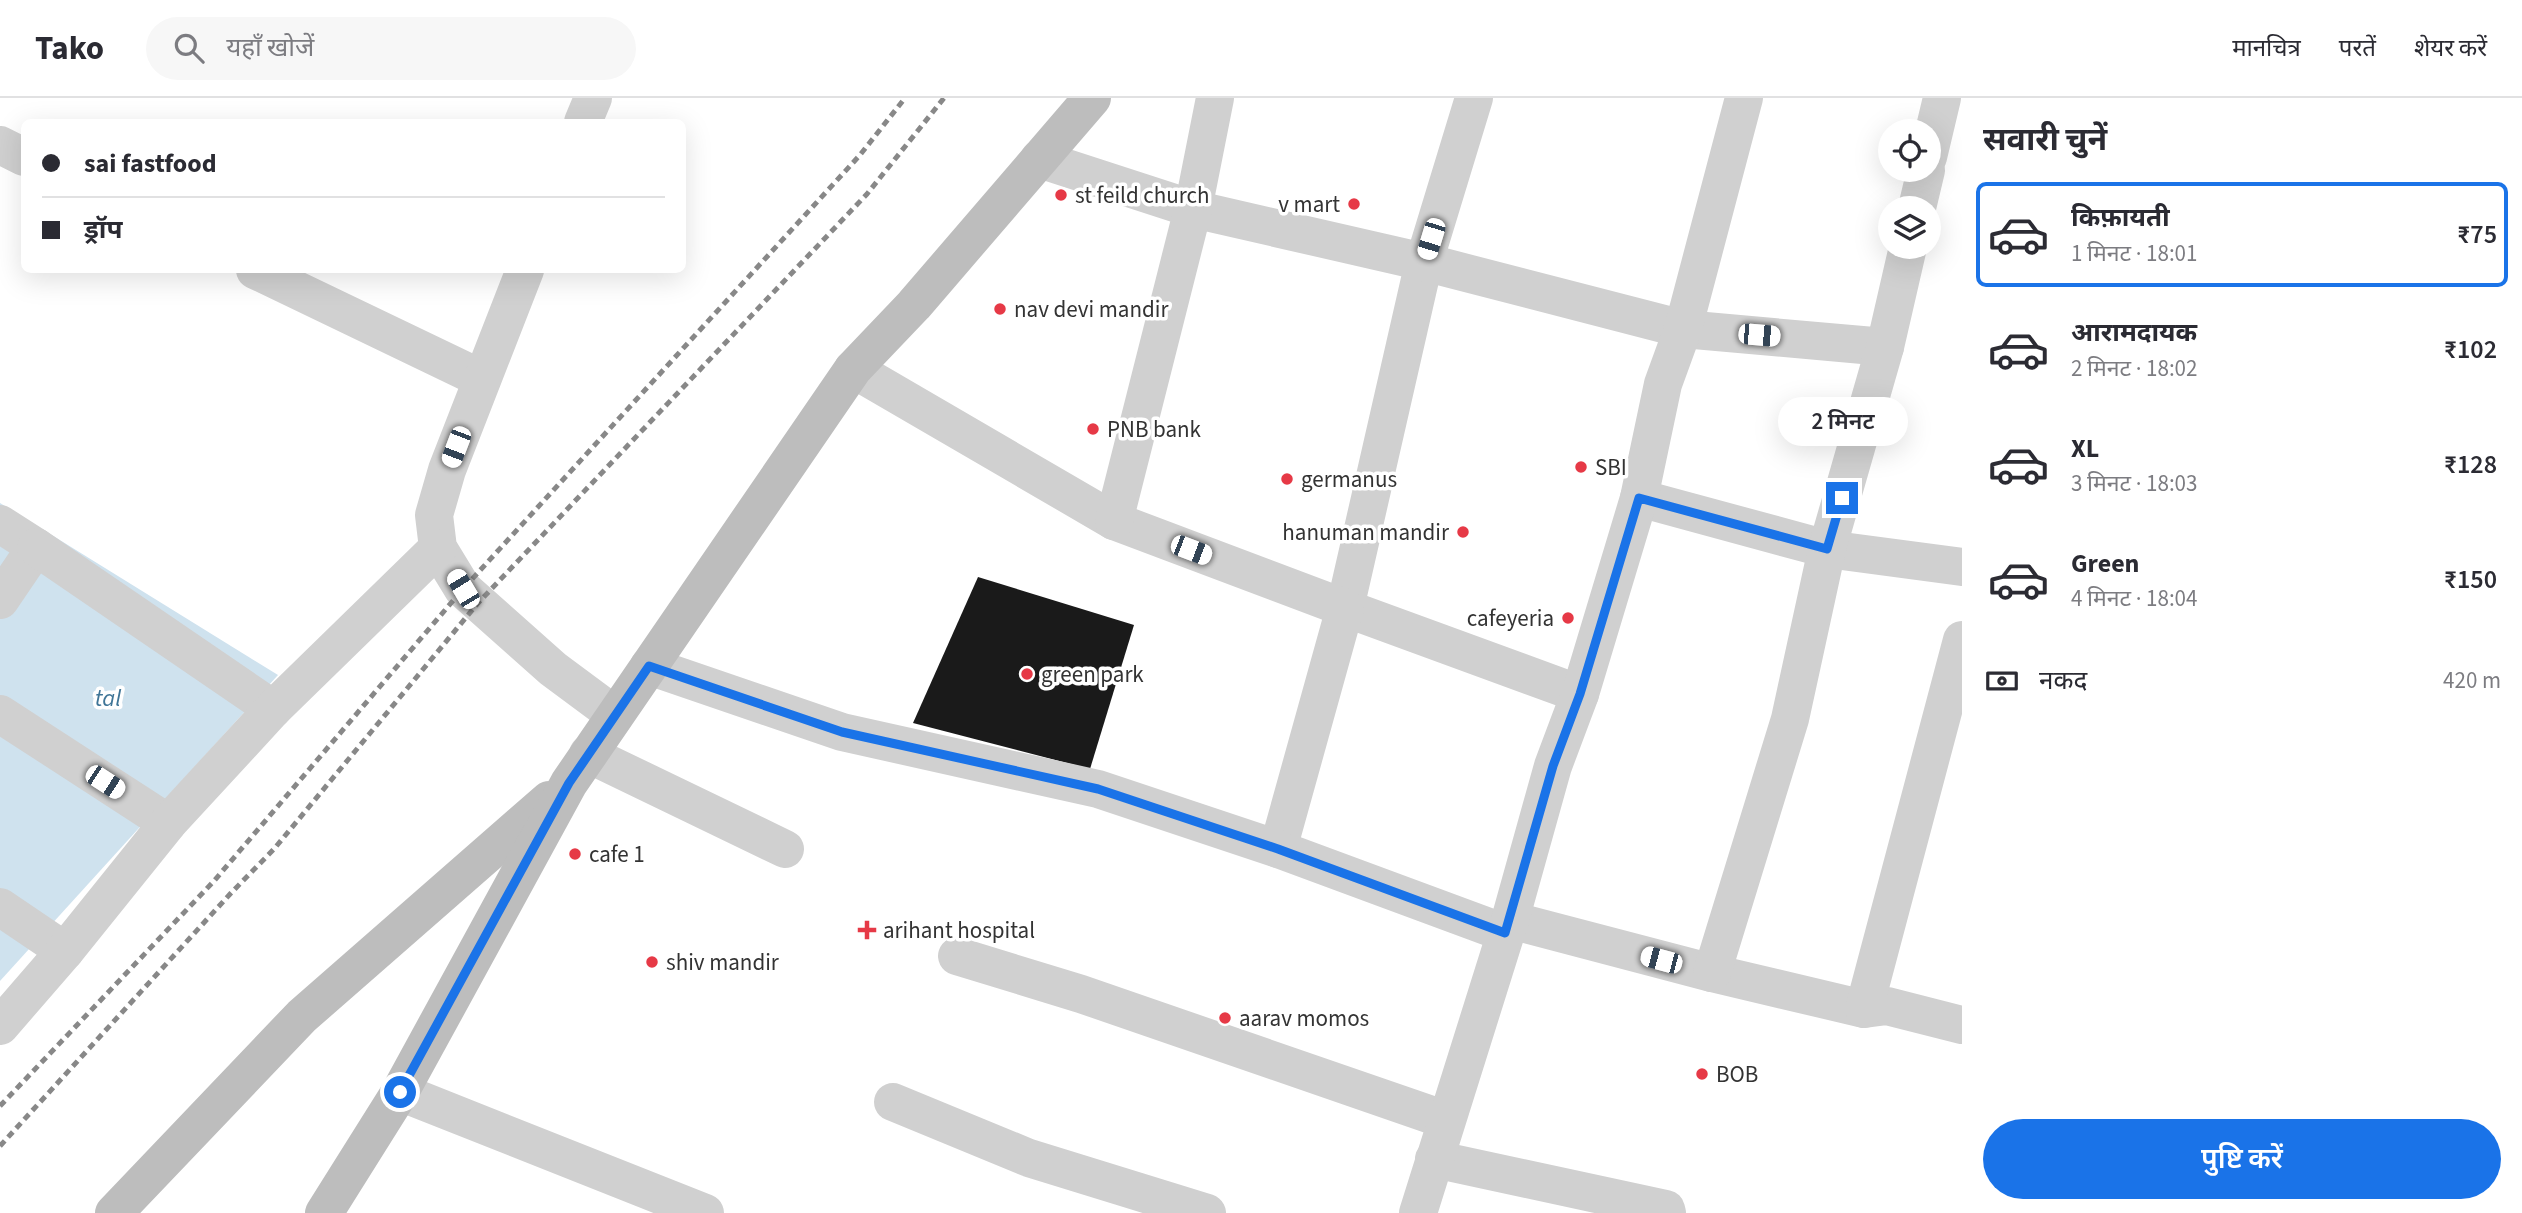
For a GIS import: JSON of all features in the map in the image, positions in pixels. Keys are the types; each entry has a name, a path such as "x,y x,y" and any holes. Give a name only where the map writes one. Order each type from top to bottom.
{"street":[{"path":"584,119 593,98"},
{"path":"324,1213 400,1092 578,768 853,369 914,305 1092,98"},
{"path":"1114,521 1193,209 1215,98"},
{"path":"1278,849 1345,608 1424,262 1474,98"},
{"path":"1418,1213 1508,927 1553,766 1580,694 1639,498 1663,384 1683,329 1744,98"},
{"path":"1937,119 1942,98"},
{"path":"0,145 21,156"},
{"path":"1039,159 1193,209 1424,262 1683,329 1885,347"},
{"path":"1712,973 1790,719 1827,549 1885,347 1905,259"},
{"path":"261,273 482,379"},
{"path":"524,273 447,470 435,515 438,548 463,589 553,669 615,715"},
{"path":"853,369 1114,521 1580,694"},
{"path":"1639,498 1827,549 1962,567"},
{"path":"0,524 273,709"},
{"path":"0,600 36,547"},
{"path":"0,1026 169,823 273,709 438,548"},
{"path":"1864,1009 1955,696 1962,640"},
{"path":"649,666 842,732 1098,789 1508,927 1864,1009 1887,1006 1962,1025"},
{"path":"0,714 169,823"},
{"path":"578,768 785,849"},
{"path":"114,1213 302,1016 578,768"},
{"path":"0,907 65,951"},
{"path":"957,956 1081,994 1446,1120"},
{"path":"400,1092 705,1213"},
{"path":"893,1102 1028,1158 1208,1213"},
{"path":"1434,1159 1672,1212"}],"water":[{"name":"tal","path":"0,503 278,675 0,981"}],"building":[{"name":"green park","path":"978,577 1134,625 1090,769 913,723"}],"railway":[{"path":"0,1106 214,881 463,589 860,155 905,98"},
{"path":"0,1146 274,849 478,603 867,194 944,98"}],"place":[{"name":"st feild church","path":"1061,195"},
{"name":"v mart","path":"1354,204"},
{"name":"nav devi mandir","path":"1000,309"},
{"name":"PNB bank","path":"1093,429"},
{"name":"SBI","path":"1581,467"},
{"name":"germanus","path":"1287,479"},
{"name":"hanuman mandir","path":"1463,532"},
{"name":"cafeyeria","path":"1568,618"},
{"name":"green park","path":"1027,674"},
{"name":"cafe 1","path":"575,854"},
{"name":"arihant hospital","path":"867,930"},
{"name":"shiv mandir","path":"652,962"},
{"name":"aarav momos","path":"1225,1018"},
{"name":"BOB","path":"1702,1074"}],"route":[{"path":"400,1092 569,783 649,666 842,732 1098,789 1278,849 1505,933 1553,766 1580,694 1639,498 1827,549 1842,498"}]}
